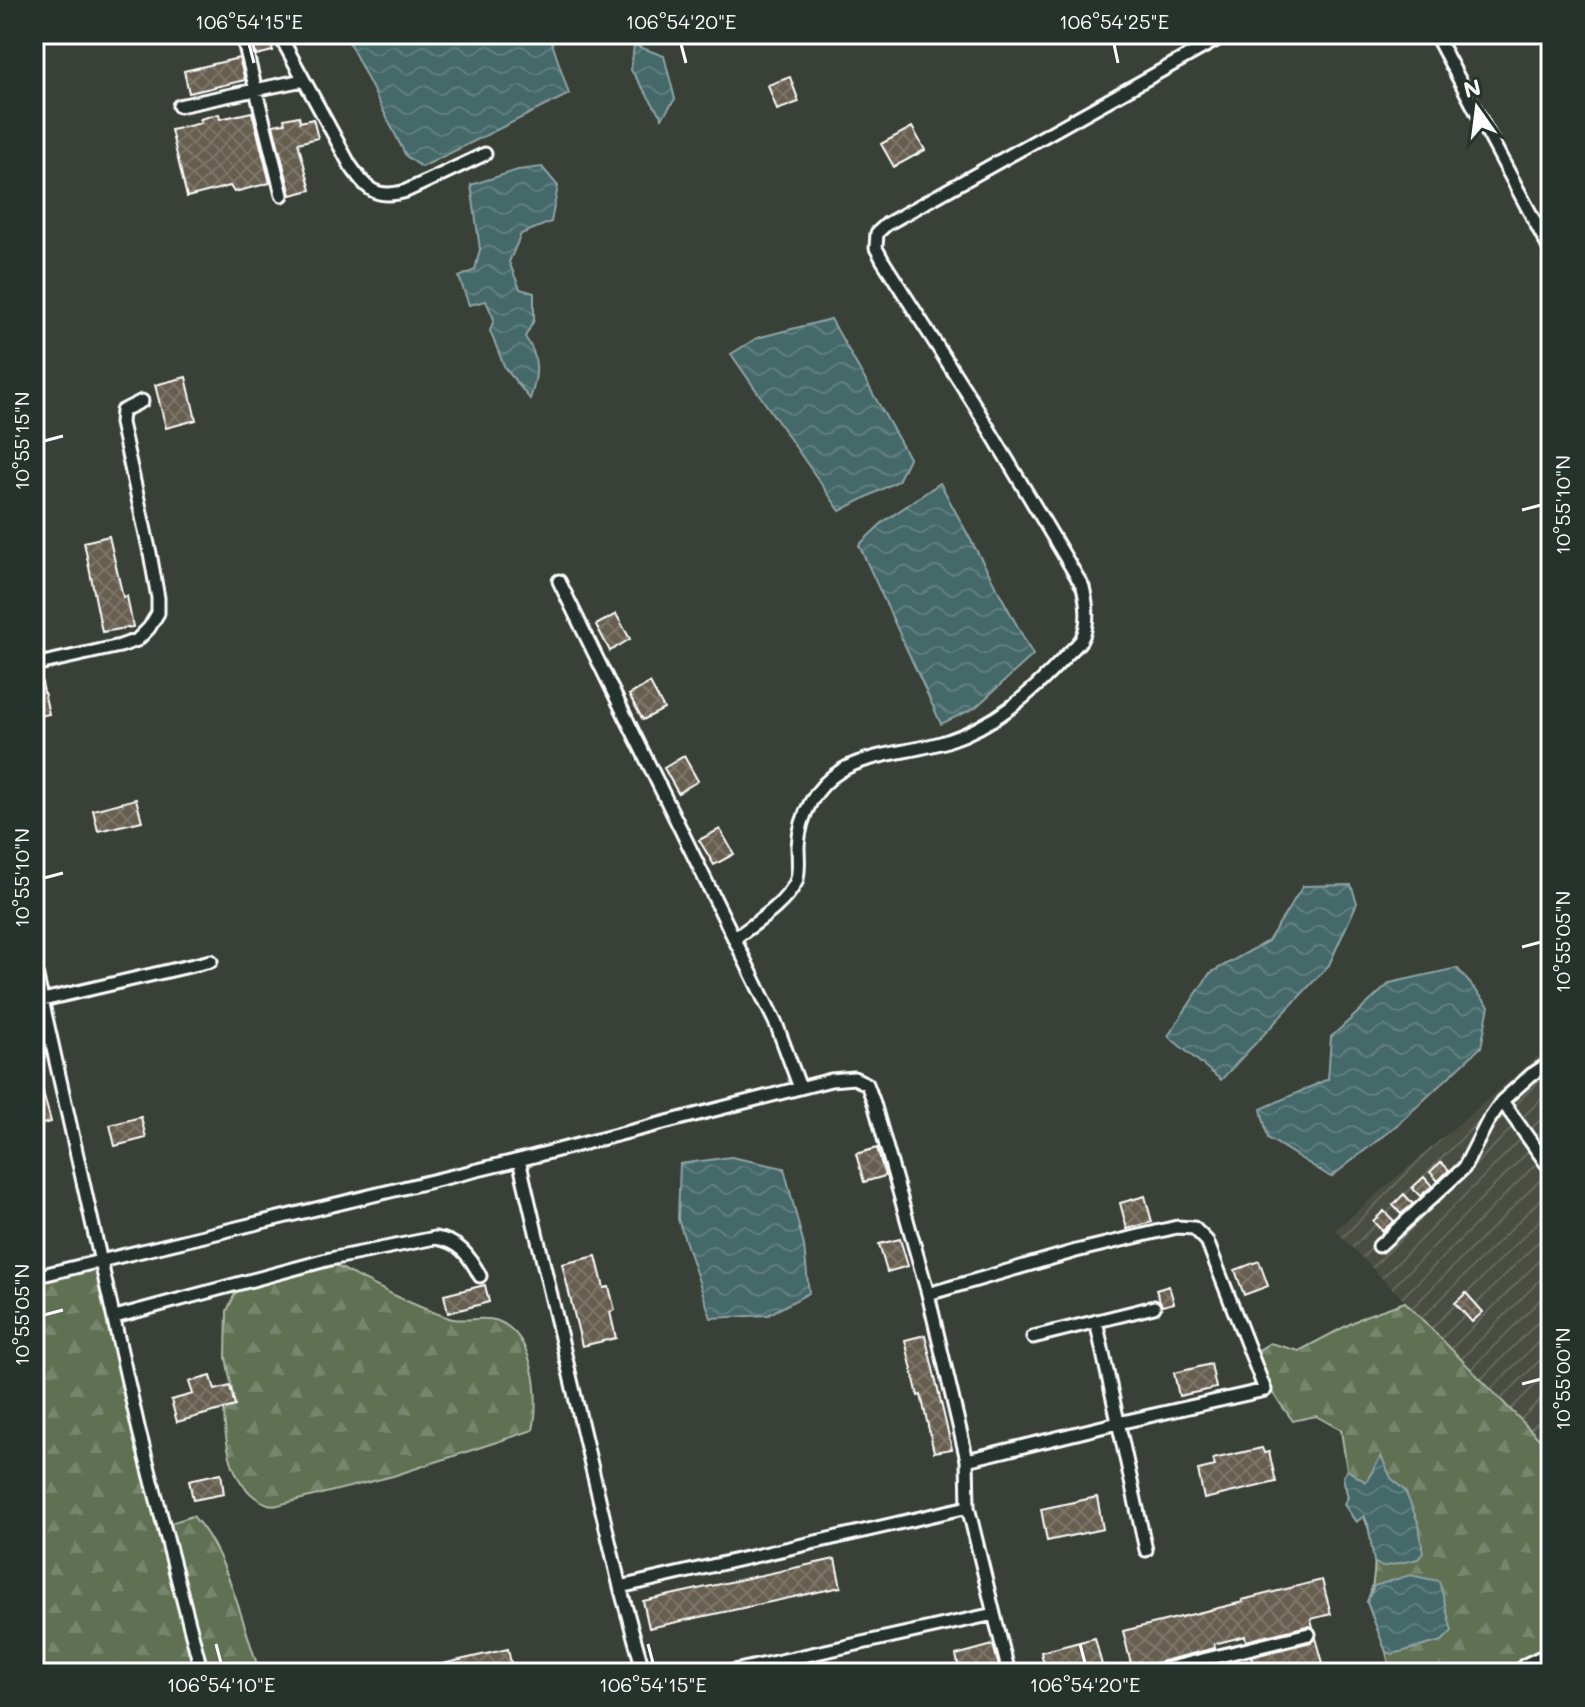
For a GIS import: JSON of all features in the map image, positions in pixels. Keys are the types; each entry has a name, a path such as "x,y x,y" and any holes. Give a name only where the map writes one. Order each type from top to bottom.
{"street":[{"path":"1530,1673 1551,1663"}],"lane":[{"path":"242,34 282,195"},
{"path":"279,34 364,185 378,193 392,195 485,154"},
{"path":"734,939 771,910 793,887 798,878 802,825 811,800 827,782 842,770 862,762 947,741 992,721 1046,677 1080,641 1086,622 1087,604 1083,587 974,404 883,261 876,248 877,233 887,224 1227,34"},
{"path":"1435,34 1551,252"},
{"path":"179,106 303,80"},
{"path":"34,665 137,640 158,613 150,553 129,472 121,423 122,411 142,401"},
{"path":"559,581 777,1026 800,1088"},
{"path":"38,1001 211,961"},
{"path":"34,964 38,1001 102,1261 139,1431 202,1673"},
{"path":"1379,1246 1464,1168 1502,1101 1551,1062"},
{"path":"34,1277 519,1160 831,1080 854,1078 867,1084 928,1294 967,1460 968,1507 1009,1673"},
{"path":"1502,1101 1546,1163"},
{"path":"519,1160 620,1587 644,1673"},
{"path":"928,1294 1076,1251 1177,1227 1194,1228 1207,1241 1265,1390 967,1460"},
{"path":"115,1317 330,1259 435,1238 455,1243 463,1249 480,1276"},
{"path":"1033,1337 1154,1307"},
{"path":"1096,1321 1146,1550"},
{"path":"620,1587 968,1507"},
{"path":"725,1673 994,1614"},
{"path":"1150,1673 1309,1634"}],"shaded area":[{"path":"1551,1045 1551,1451 1335,1230"}],"green space":[{"path":"331,1263 434,1312 455,1319 492,1319 510,1329 520,1340 532,1369 536,1401 533,1430 393,1476 274,1506 249,1492 234,1468 226,1439 224,1409 235,1406 226,1357 227,1311 237,1289"},
{"path":"99,1266 198,1673 34,1673 34,1281"},
{"path":"1405,1302 1551,1451 1551,1652 1505,1673 1391,1673 1367,1602 1374,1570 1371,1536 1363,1516 1356,1522 1344,1504 1348,1497 1343,1477 1347,1470 1341,1430 1316,1416 1293,1421 1269,1388 1254,1353 1270,1343 1299,1351 1365,1316"},
{"path":"193,1516 205,1531 225,1570 260,1673 205,1673 169,1527 173,1522"}],"water":[{"path":"345,34 549,34 569,94 422,167 406,156"},
{"path":"634,45 664,56 675,99 662,118 631,70"},
{"path":"542,167 558,186 551,222 521,234 509,262 520,289 534,293 534,320 525,337 536,367 530,399 505,368 490,331 494,319 486,301 469,305 459,277 475,270 480,249 471,185 518,170"},
{"path":"831,319 909,458 898,481 840,511 731,354 757,338"},
{"path":"940,483 1033,655 975,708 941,724 859,545 883,522"},
{"path":"1351,885 1357,903 1329,965 1221,1080 1168,1036 1210,973 1268,941 1303,886"},
{"path":"1457,968 1489,1006 1481,1047 1397,1125 1331,1177 1268,1138 1261,1109 1328,1079 1331,1037 1390,983"},
{"path":"731,1157 784,1168 804,1246 809,1293 768,1315 711,1318 678,1219 680,1164"},
{"path":"1381,1456 1391,1478 1405,1491 1419,1524 1423,1553 1418,1559 1382,1567 1374,1562 1364,1516 1356,1522 1344,1504 1348,1497 1343,1477 1347,1470 1366,1482"},
{"path":"1410,1575 1439,1581 1452,1631 1442,1641 1393,1654 1386,1652 1367,1602 1374,1586"}],"building":[{"path":"269,34 273,51 256,55 251,36"},
{"path":"239,58 245,80 189,93 184,71"},
{"path":"790,77 799,102 777,110 768,85"},
{"path":"252,112 270,183 234,192 230,186 187,197 171,130 201,123 200,119 219,114 220,119"},
{"path":"299,116 300,122 313,119 318,138 298,143 311,190 291,195 273,125"},
{"path":"912,127 925,150 894,167 881,144"},
{"path":"186,377 196,420 166,428 155,385"},
{"path":"109,536 133,627 102,632 84,542"},
{"path":"616,614 630,639 610,651 596,625"},
{"path":"34,674 40,674 49,714 34,717"},
{"path":"650,683 664,709 643,720 629,695"},
{"path":"684,756 698,781 678,793 664,768"},
{"path":"136,799 142,821 98,831 93,810"},
{"path":"720,829 734,854 714,865 699,840"},
{"path":"39,1077 51,1122 34,1126 34,1078"},
{"path":"141,1117 146,1138 115,1146 110,1125"},
{"path":"877,1148 885,1176 864,1182 856,1154"},
{"path":"1441,1162 1449,1170 1438,1181 1430,1172"},
{"path":"1424,1177 1432,1186 1420,1196 1412,1188"},
{"path":"1404,1194 1413,1204 1401,1214 1393,1205"},
{"path":"1145,1196 1152,1222 1127,1229 1120,1203"},
{"path":"1384,1211 1394,1221 1382,1231 1373,1221"},
{"path":"900,1239 908,1266 887,1272 879,1244"},
{"path":"596,1256 604,1288 609,1287 615,1310 610,1312 616,1338 582,1346 562,1264"},
{"path":"1259,1261 1268,1286 1244,1295 1235,1270"},
{"path":"485,1285 489,1302 448,1313 444,1295"},
{"path":"1169,1286 1174,1303 1162,1306 1156,1290"},
{"path":"1466,1293 1483,1312 1472,1322 1455,1303"},
{"path":"925,1335 952,1449 934,1452 905,1340"},
{"path":"1211,1364 1216,1388 1179,1396 1174,1373"},
{"path":"211,1376 215,1390 230,1386 235,1406 177,1422 171,1400 193,1394 189,1382"},
{"path":"1262,1448 1264,1453 1269,1452 1276,1482 1204,1499 1198,1470 1215,1466 1213,1459"},
{"path":"221,1473 224,1494 193,1500 189,1480"},
{"path":"1097,1497 1103,1529 1047,1541 1041,1509"},
{"path":"835,1559 841,1587 649,1628 643,1601"},
{"path":"1322,1580 1331,1614 1311,1619 1313,1627 1246,1641 1245,1636 1214,1644 1215,1648 1147,1665 1142,1673 1140,1662 1131,1664 1123,1631"},
{"path":"1095,1638 1104,1673 1046,1673 1041,1652"},
{"path":"1316,1638 1323,1663 1286,1673 1255,1673 1251,1657 1311,1642"},
{"path":"993,1645 1000,1670 960,1673 956,1655"},
{"path":"508,1649 513,1673 430,1673 429,1667"},
{"path":"1219,1665 1222,1673 1186,1673"}]}
